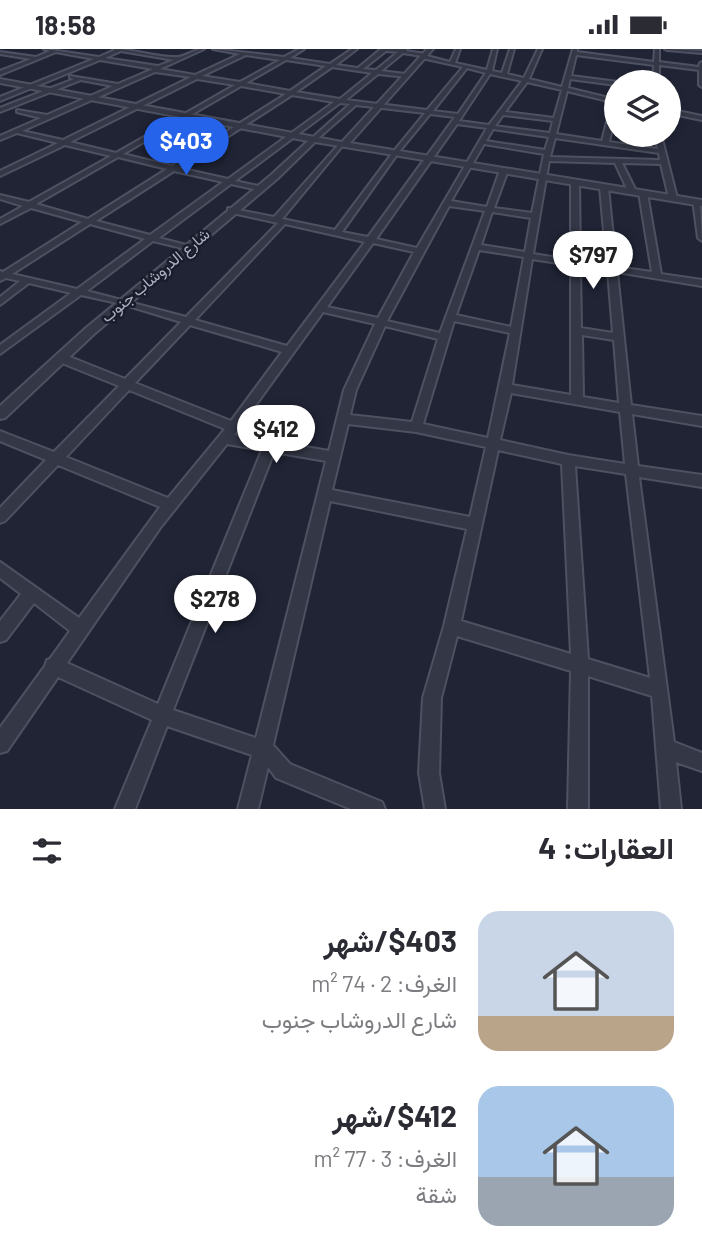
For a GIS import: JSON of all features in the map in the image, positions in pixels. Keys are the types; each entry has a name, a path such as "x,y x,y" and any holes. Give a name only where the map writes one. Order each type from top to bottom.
{"street":[{"path":"46,49 242,85 428,112 491,127 604,143"},
{"path":"114,49 179,59"},
{"path":"0,99 121,49"},
{"path":"185,49 200,50"},
{"path":"215,49 405,76"},
{"path":"0,174 253,49"},
{"path":"0,222 302,49"},
{"path":"339,49 354,50"},
{"path":"358,70 384,49 426,54 452,64 526,81 604,82"},
{"path":"452,64 458,49"},
{"path":"0,744 170,505 233,428 431,158 489,72 495,49"},
{"path":"504,75 512,49"},
{"path":"248,809 265,750 350,390 419,251 491,127 526,81 540,49"},
{"path":"657,49 657,70"},
{"path":"667,49 702,52"},
{"path":"0,73 58,50"},
{"path":"0,138 200,50"},
{"path":"2,276 291,93 354,50"},
{"path":"1,347 232,182 378,73 404,50"},
{"path":"435,809 429,773 432,698 452,626 491,442 506,388 542,176 568,83 574,51 702,69"},
{"path":"0,53 36,58"},
{"path":"0,517 280,221 343,144 426,54"},
{"path":"0,63 16,55"},
{"path":"608,70 612,58"},
{"path":"702,62 702,85"},
{"path":"0,63 15,67"},
{"path":"336,234 396,152 466,67"},
{"path":"58,75 118,86"},
{"path":"0,110 79,79"},
{"path":"1,82 291,137 699,203 702,237"},
{"path":"568,83 604,96"},
{"path":"0,119 61,93"},
{"path":"313,140 355,103"},
{"path":"0,110 47,117"},
{"path":"502,113 557,120"},
{"path":"681,114 702,118"},
{"path":"16,131 260,189"},
{"name":"شارع الدروشاب جنوب","path":"0,414 124,302 260,189 313,140"},
{"path":"483,142 547,156 618,162 663,162"},
{"path":"633,147 661,151"},
{"path":"660,147 673,198"},
{"path":"618,162 632,191"},
{"path":"416,427 450,317 504,170"},
{"path":"575,182 578,401"},
{"path":"604,187 632,470 660,690 671,809"},
{"path":"643,193 657,275"},
{"path":"0,197 187,249"},
{"path":"446,203 535,216"},
{"path":"231,211 419,251"},
{"path":"475,247 611,266 702,283"},
{"path":"2,276 124,302 288,350"},
{"path":"0,302 27,280"},
{"path":"320,308 444,337"},
{"path":"450,317 517,331"},
{"path":"577,331 618,337"},
{"path":"61,358 233,428"},
{"path":"506,388 702,421"},
{"path":"342,419 416,427 568,460 702,481"},
{"path":"0,436 170,505"},
{"path":"223,438 334,457"},
{"path":"125,809 269,447"},
{"path":"568,460 580,665 578,809"},
{"path":"325,494 473,524"},
{"path":"0,569 81,629"},
{"path":"0,634 32,593"},
{"path":"452,626 660,690"},
{"path":"53,666 163,715 265,750 282,771 376,809"},
{"path":"664,748 702,762"}]}
